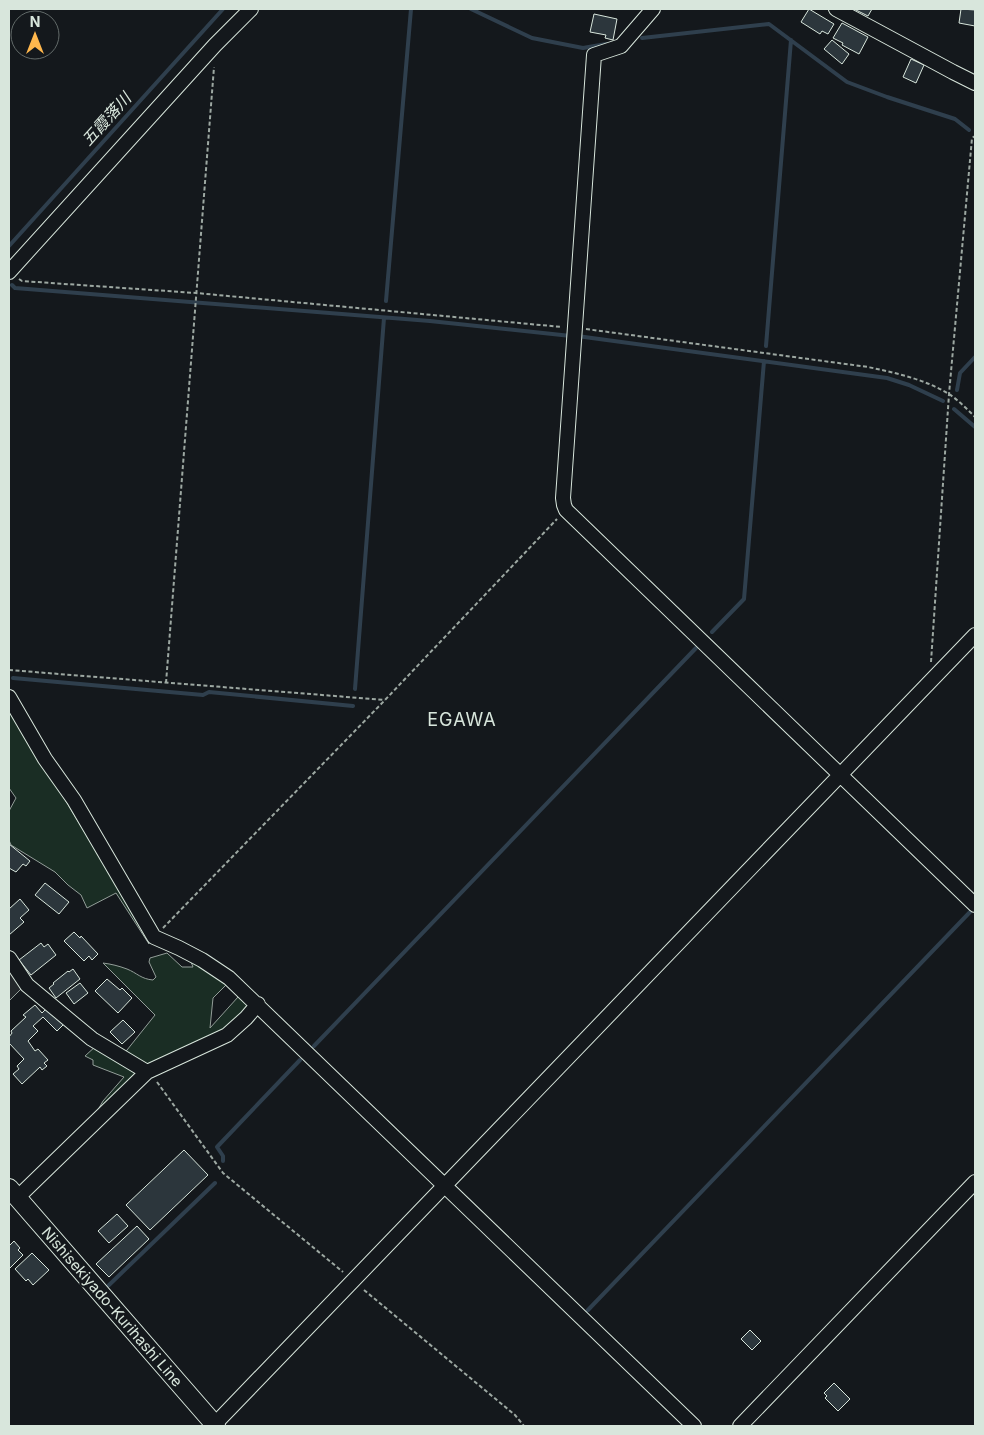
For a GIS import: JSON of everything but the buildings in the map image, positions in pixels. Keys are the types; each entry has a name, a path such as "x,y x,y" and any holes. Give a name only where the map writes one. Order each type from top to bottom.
{"main road":[{"name":"Nishisekiyado-Kurihashi Line","path":"13,1193 215,1425"}],"street":[{"path":"12,275 250,9"},
{"path":"653,9 621,46 594,56 564,505 566,510 975,905"},
{"path":"836,9 975,83"},
{"path":"215,1425 975,635"},
{"path":"9,697 45,759 74,800 154,937 179,948 222,973 258,1004 444,1187 694,1426"},
{"path":"9,958 28,986 92,1038 146,1072"},
{"path":"13,1193 146,1072 227,1035 258,1004"},
{"path":"740,1426 975,1182"}],"path":[{"path":"166,683 216,45"},
{"path":"935,677 930,668 949,394 972,138 975,136"},
{"path":"12,275 22,281 196,293 575,333 868,368 911,377 949,394 975,417"},
{"path":"154,937 385,700 566,510"},
{"path":"9,670 385,700"},
{"path":"146,1072 158,1083 223,1173 515,1415 524,1426"}],"green space":[{"path":"9,707 145,932 149,944 116,893 87,908 81,895 55,872 11,845 9,840 9,811 16,798 9,788"},
{"path":"167,953 182,967 193,967 189,957 248,1001 247,1010 229,1028 151,1064 141,1064 123,1055 155,1015 103,963 124,968 153,980 156,977 149,962 150,958","holes":["226,985 238,997 210,1028 213,998"]},
{"path":"97,1045 136,1074 95,1115 103,1101 124,1077 93,1065 93,1060 85,1056"}],"shaded area":[{"path":"9,966 23,987 9,1001"}],"waterway":[{"name":"五霞落川","path":"9,246 223,9"},
{"path":"386,301 411,9"},
{"path":"471,9 532,38 583,48 606,44"},
{"path":"642,38 769,24 847,82 955,119 969,130"},
{"path":"766,346 791,40"},
{"path":"12,285 15,288 430,321 571,336"},
{"path":"355,689 384,318"},
{"path":"577,336 887,378 909,385 943,401"},
{"path":"957,390 960,373 975,357"},
{"path":"712,632 744,599 764,361"},
{"path":"954,409 975,427"},
{"path":"314,1046 696,648"},
{"path":"13,678 203,695 209,692 353,706"},
{"path":"588,1310 970,912"},
{"path":"223,1161 223,1156 217,1147 300,1060"},
{"path":"109,1285 215,1183"}],"district":[{"name":"EGAWA","path":"462,720"}]}
